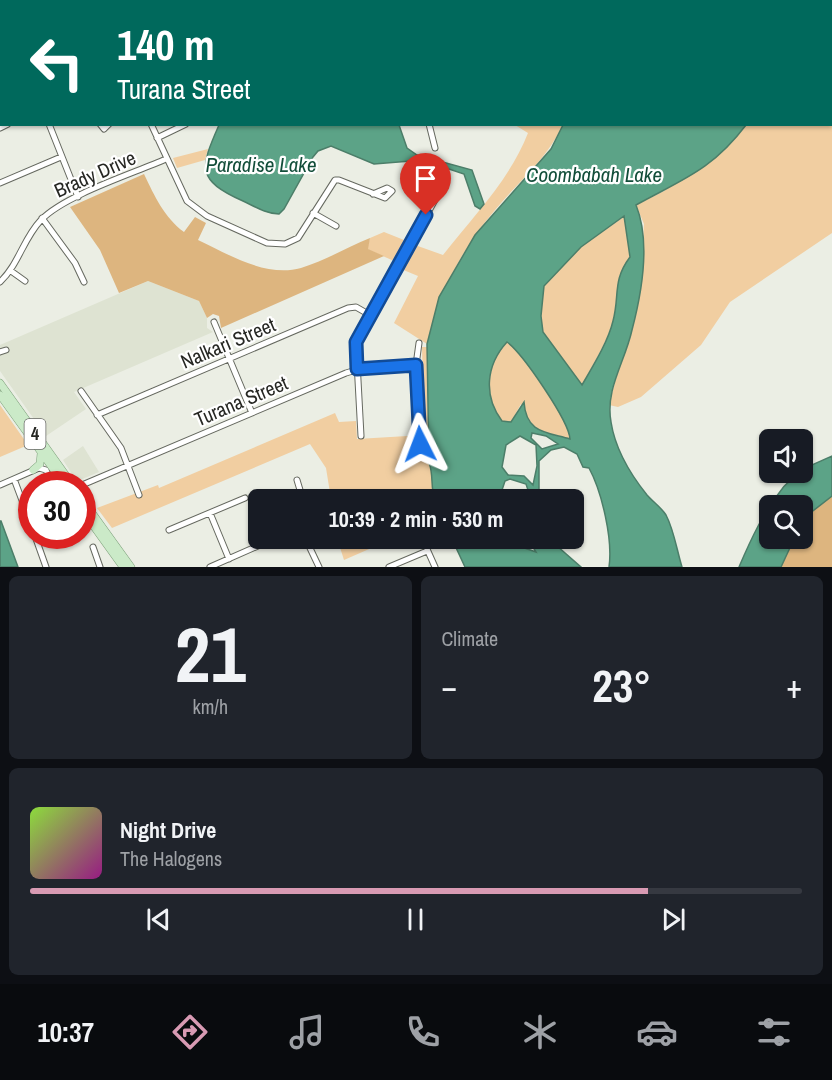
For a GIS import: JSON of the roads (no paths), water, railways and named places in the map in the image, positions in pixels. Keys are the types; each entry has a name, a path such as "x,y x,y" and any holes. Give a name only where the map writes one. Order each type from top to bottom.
{"main road":[{"name":"4","path":"0,383 63,471"},
{"name":"4","path":"0,395 54,471"},
{"path":"33,470 41,462 41,453"},
{"path":"96,518 131,567"},
{"path":"96,529 123,567"}],"street":[{"path":"50,126 78,197"},
{"path":"153,126 180,190 196,210 267,243 285,244 298,238 335,180 373,194"},
{"path":"158,138 182,126"},
{"path":"430,126 435,148"},
{"path":"0,183 61,157"},
{"name":"Brady Drive","path":"0,281 10,271 29,236 42,218 78,197 166,159"},
{"path":"361,436 355,348 370,315 445,178"},
{"path":"313,213 336,226"},
{"path":"42,218 75,263 84,282"},
{"path":"10,271 25,281"},
{"name":"Nalkari Street","path":"97,415 348,308 356,308 370,315"},
{"path":"214,321 252,413"},
{"path":"419,343 416,365 420,444"},
{"name":"Turana Street","path":"96,479 357,369 416,365"},
{"path":"81,391 121,448 139,495"},
{"path":"0,485 39,468 46,471"},
{"path":"14,479 18,490"},
{"path":"297,480 300,489"},
{"path":"169,530 245,498"},
{"path":"210,513 229,559"},
{"path":"40,549 46,567"},
{"path":"94,549 100,567"},
{"path":"210,567 251,549"},
{"path":"310,549 319,567"},
{"path":"389,567 427,551 435,567"}],"water":[{"name":"Paradise Lake","path":"219,126 399,126 407,148 417,155 472,170 484,204 480,209 475,206 464,174 431,163 411,161 374,164 331,146 318,151 313,157 284,209 279,214 269,213 228,193 210,179 206,171 208,152"},
{"name":"Coombabah Lake","path":"562,126 745,126 709,163 636,205 643,235 642,284 629,342 613,387 611,422 616,442 635,479 662,509 669,521 682,567 609,567 608,530 594,478 589,468 583,467 577,454 564,447 551,450 539,461 539,489 528,489 526,484 510,479 505,481 502,489 433,489 429,463 427,344 439,297 475,235 551,149","holes":["624,216 630,257 621,273 611,329 582,385 543,332 541,316 544,286 581,247","507,342 554,404 568,430 570,439 539,430 529,420 524,402 511,422 502,421 492,401 491,371","532,433 546,436 558,444 542,449 531,438","520,436 536,445 537,466 533,485 524,476 508,475 502,467 506,445"]},
{"path":"832,456 832,496 813,511 813,495 778,495 789,483 813,483 813,464"},
{"path":"1,521 18,567 0,567"},
{"path":"759,525 759,549 789,549 781,567 739,567"},
{"path":"457,549 528,549 536,552 534,549 560,549 581,567 465,567"}]}
